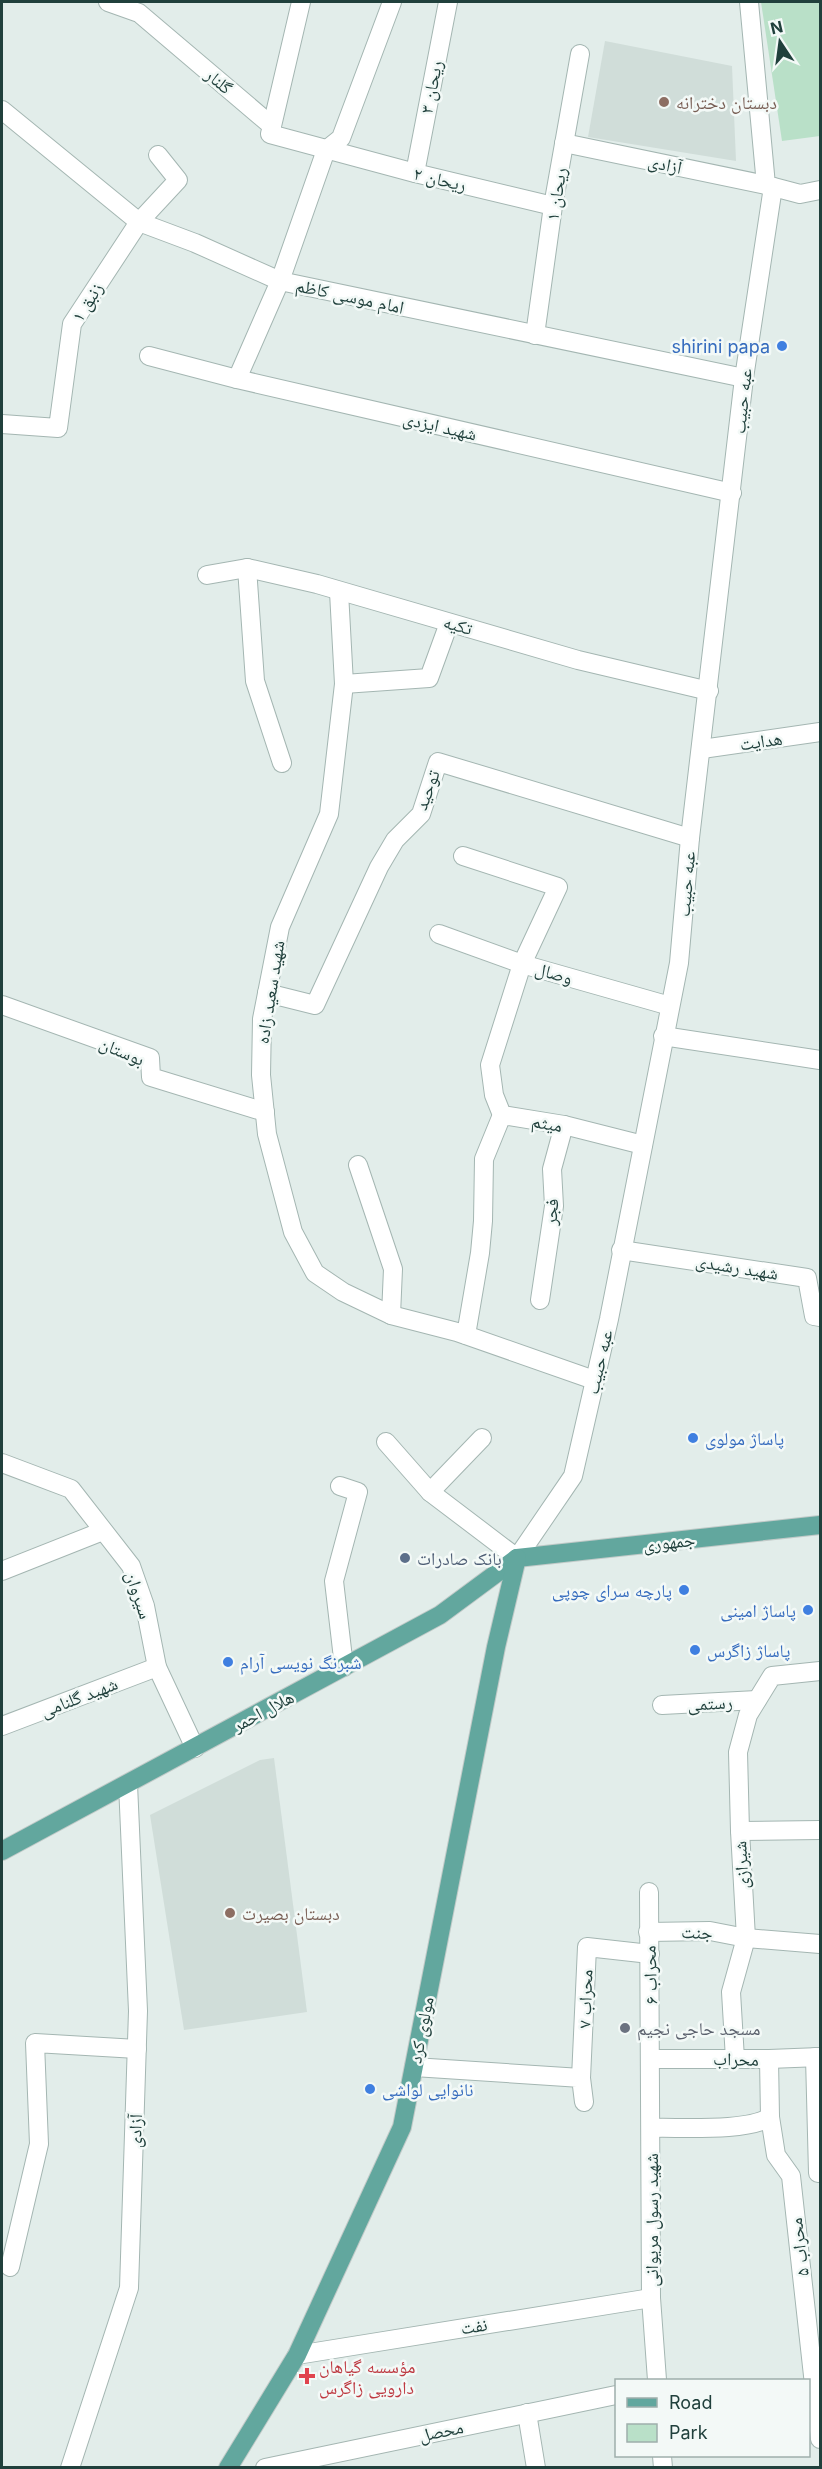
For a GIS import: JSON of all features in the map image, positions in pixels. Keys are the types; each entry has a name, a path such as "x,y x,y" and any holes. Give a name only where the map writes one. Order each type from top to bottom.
{"main road":[{"name":"جمهوری","path":"517,1558 820,1525"},
{"name":"هلال احمر","path":"2,1851 440,1615 517,1558"},
{"name":"مولوی کرد","path":"228,2468 297,2355 402,2127 496,1647 517,1558"}],"street":[{"name":"گلنار","path":"108,2 141,8 272,126 270,134 326,150"},
{"path":"272,126 301,2"},
{"path":"237,379 280,281 326,150 341,138 392,2"},
{"name":"ریحان ۳","path":"415,173 448,2"},
{"name":"عبه حبیب","path":"517,1558 573,1476 679,963 690,838 744,378 770,186 749,2"},
{"name":"ریحان ۱","path":"535,334 553,206 580,54"},
{"name":"امام موسی کاظم","path":"2,110 139,222 195,243 280,281 744,378"},
{"name":"آزادی","path":"564,143 800,194 820,190"},
{"name":"ریحان ۲","path":"326,150 553,206"},
{"name":"زنبق ۱","path":"2,424 58,428 72,324 139,222 178,180 158,155"},
{"name":"شهید ایزدی","path":"149,356 237,379 732,493"},
{"path":"247,568 255,681 282,763"},
{"name":"تکیه","path":"207,575 247,568 316,584 578,660 709,691"},
{"name":"شهید سعید زاده","path":"339,592 344,684 329,814 280,927 267,993 261,1045 261,1075 267,1134 293,1232 315,1273 343,1292 391,1316 466,1335 594,1380"},
{"path":"344,684 429,678 449,623"},
{"name":"هدایت","path":"702,749 820,732"},
{"name":"توحید","path":"267,993 315,1005 379,867 395,840 421,814 438,762 690,838"},
{"path":"463,856 558,887 522,964 490,1065 494,1095 502,1115 484,1159 480,1253 466,1335"},
{"name":"وصال","path":"439,934 522,964 670,1006"},
{"name":"بوستان","path":"2,1005 150,1058 151,1077 265,1112"},
{"path":"663,1036 820,1060"},
{"name":"میثم","path":"502,1115 564,1125 643,1145"},
{"name":"فجر","path":"540,1300 554,1206 552,1169 564,1125"},
{"path":"358,1165 393,1269 391,1316"},
{"name":"شهید رشیدی","path":"621,1250 807,1278 814,1316 820,1317"},
{"path":"430,1492 482,1438"},
{"path":"386,1442 430,1492 517,1558"},
{"name":"سیروان","path":"2,1463 71,1489 131,1566 145,1606 157,1667 195,1748"},
{"path":"340,1486 358,1492 334,1581 344,1667"},
{"path":"2,1571 103,1532"},
{"name":"شهید گلنامی","path":"2,1726 157,1667"},
{"name":"شیرازی","path":"735,2060 731,1992 746,1938 738,1752 748,1715 772,1676 820,1671"},
{"name":"رستمی","path":"662,1705 757,1700"},
{"name":"آزادی","path":"70,2468 129,2288 138,2011 128,1784"},
{"path":"740,1831 820,1830"},
{"name":"محراب ۶","path":"649,1892 652,2059"},
{"name":"جنت","path":"648,1932 710,1931 746,1938 820,1944"},
{"name":"محراب ۷","path":"584,2102 581,2078 587,1947 650,1954"},
{"path":"10,2267 39,2144 35,2043 137,2049"},
{"path":"791,2176 819,2173 818,2057"},
{"name":"محراب","path":"652,2059 735,2060 818,2057"},
{"name":"شهید رسول مریوانی","path":"652,2059 651,2298 657,2379"},
{"name":"محراب ۵","path":"769,2059 770,2117 776,2155 791,2176 820,2439"},
{"path":"414,2067 581,2078"},
{"path":"651,2128 744,2126 760,2123 770,2117"},
{"name":"نفت","path":"297,2355 651,2298"},
{"name":"محصل","path":"266,2468 346,2459 527,2413 615,2395"},
{"path":"527,2413 536,2468"}],"shaded area":[{"name":"دبستان دخترانه","path":"605,41 732,66 736,161 588,137"},
{"name":"دبستان بصیرت","path":"274,1758 307,2012 184,2030 150,1815 260,1760"}],"green space":[{"path":"761,2 820,2 820,136 782,141"}],"place":[{"name":"دبستان دخترانه","path":"664,102"},
{"name":"shirini papa","path":"782,346"},
{"name":"پاساژ مولوی","path":"693,1438"},
{"name":"بانک صادرات","path":"405,1558"},
{"name":"پارچه سرای چوپی","path":"684,1590"},
{"name":"پاساژ امینی","path":"808,1610"},
{"name":"پاساژ زاگرس","path":"695,1650"},
{"name":"شبرنگ نویسی آرام","path":"228,1662"},
{"name":"دبستان بصیرت","path":"230,1913"},
{"name":"مسجد حاجی نجیم","path":"625,2028"},
{"name":"نانوایی لواشی","path":"370,2089"},
{"name":"مؤسسه گیاهان دارویی زاگرس","path":"307,2376"}]}
